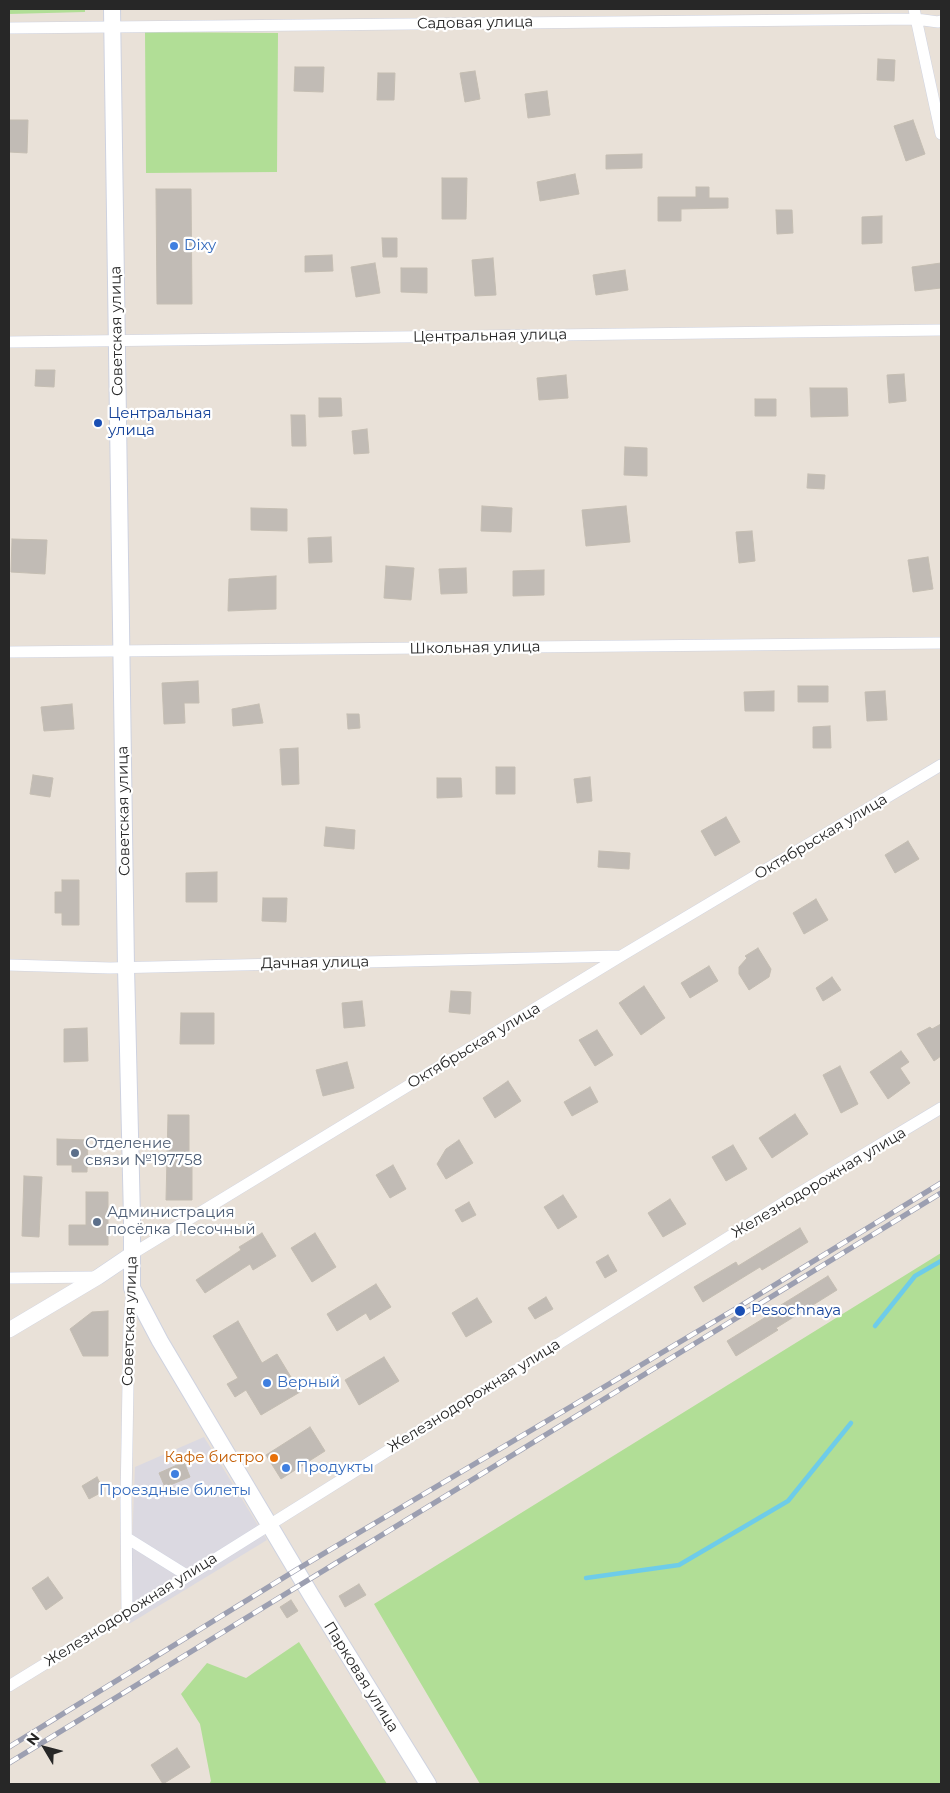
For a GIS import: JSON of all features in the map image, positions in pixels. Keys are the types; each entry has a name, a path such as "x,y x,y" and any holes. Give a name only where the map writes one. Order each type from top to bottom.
{"main road":[{"name":"Советская улица","path":"112,9 132,1288"},
{"name":"Парковая улица","path":"132,1288 160,1341 296,1570 428,1784"}],"street":[{"name":"Садовая улица","path":"9,28 915,14 941,21"},
{"path":"915,14 941,134"},
{"name":"Центральная улица","path":"9,342 941,330"},
{"name":"Школьная улица","path":"9,652 941,643"},
{"name":"Октябрьская улица","path":"9,1330 622,956 941,765"},
{"name":"Дачная улица","path":"9,965 126,967 622,956"},
{"name":"Железнодорожная улица","path":"9,1686 188,1576 606,1312 941,1108"},
{"path":"9,1278 98,1277"},
{"name":"Советская улица","path":"127,1614 126,1501 129,1335 132,1288"},
{"path":"127,1538 188,1576"}],"shaded area":[{"path":"204,1437 267,1540 129,1624 135,1467"}],"green space":[{"path":"9,9 85,9 85,12 9,14"},
{"path":"145,32 278,33 277,172 146,173"},
{"path":"941,1253 941,1784 480,1784 374,1604"},
{"path":"299,1642 387,1784 209,1784 211,1781 200,1724 181,1694 207,1663 246,1678"}],"building":[{"path":"878,59 895,60 894,81 877,80"},
{"path":"295,67 324,67 323,92 294,91"},
{"path":"475,71 480,99 465,102 460,73"},
{"path":"378,73 395,73 394,100 377,100"},
{"path":"547,91 550,115 528,118 525,94"},
{"path":"9,120 28,120 27,153 9,152"},
{"path":"913,120 925,154 906,161 894,126"},
{"path":"642,154 642,168 606,169 606,155"},
{"path":"575,174 579,194 540,201 537,182"},
{"path":"442,178 467,178 466,219 442,219"},
{"path":"696,187 709,187 709,198 728,198 728,208 681,209 681,221 658,221 658,197 696,197"},
{"name":"Dixy","path":"156,189 191,189 192,304 157,304"},
{"path":"776,210 792,210 793,233 777,234"},
{"path":"882,216 882,243 862,244 862,217"},
{"path":"382,238 397,238 397,257 383,257"},
{"path":"332,255 333,271 305,272 305,256"},
{"path":"493,258 496,295 475,296 472,260"},
{"path":"375,263 380,293 356,297 351,267"},
{"path":"941,263 941,288 915,291 912,267"},
{"path":"401,268 427,268 427,293 401,292"},
{"path":"625,270 628,290 596,295 593,275"},
{"path":"36,370 55,370 54,387 35,386"},
{"path":"904,374 906,401 889,403 887,375"},
{"path":"566,375 568,398 539,400 537,378"},
{"path":"810,388 847,388 848,416 811,417"},
{"path":"319,398 341,398 342,416 319,417"},
{"path":"755,399 776,399 776,416 755,416"},
{"path":"291,415 305,415 306,446 292,446"},
{"path":"367,429 369,453 354,454 352,431"},
{"path":"625,447 647,448 647,476 624,475"},
{"path":"808,474 825,475 824,489 807,488"},
{"path":"482,506 512,508 511,532 481,531"},
{"path":"626,506 630,542 586,546 582,510"},
{"path":"251,508 287,509 287,531 251,530"},
{"path":"752,531 755,561 739,563 736,532"},
{"path":"331,537 332,562 309,563 308,538"},
{"path":"12,539 47,540 45,574 11,572"},
{"path":"928,557 933,589 913,592 908,560"},
{"path":"386,566 414,568 411,600 384,598"},
{"path":"466,568 467,593 441,594 439,569"},
{"path":"544,570 544,595 513,596 513,571"},
{"path":"276,576 276,609 228,611 229,579"},
{"path":"198,681 199,703 184,703 185,723 164,724 162,683"},
{"path":"798,686 828,686 828,702 798,702"},
{"path":"774,691 774,711 745,711 744,692"},
{"path":"885,691 887,720 867,721 865,692"},
{"path":"72,704 74,729 44,731 41,707"},
{"path":"259,704 263,723 233,726 232,709"},
{"path":"347,714 359,714 360,728 348,729"},
{"path":"830,726 831,748 813,748 813,727"},
{"path":"298,748 299,784 282,785 280,749"},
{"path":"496,767 515,767 515,794 496,794"},
{"path":"33,775 53,778 50,797 30,794"},
{"path":"590,777 592,801 577,803 574,779"},
{"path":"437,778 461,778 462,797 437,798"},
{"path":"726,817 740,842 715,856 701,831"},
{"path":"326,827 355,830 354,849 324,846"},
{"path":"908,841 919,859 895,873 885,855"},
{"path":"599,851 630,853 629,869 598,867"},
{"path":"217,872 217,902 186,902 186,873"},
{"path":"62,880 79,880 79,925 62,925 62,913 55,913 55,892 62,892"},
{"path":"263,898 287,898 286,922 262,921"},
{"path":"816,899 828,920 804,934 793,913"},
{"path":"758,948 771,969 769,977 749,990 739,974 739,967 747,958 745,956"},
{"path":"709,966 718,981 690,998 681,983"},
{"path":"832,977 841,990 823,1001 816,988"},
{"path":"644,986 665,1018 641,1035 619,1003"},
{"path":"451,991 471,992 470,1014 449,1012"},
{"path":"362,1001 365,1026 344,1028 342,1003"},
{"path":"181,1013 214,1013 214,1044 180,1044"},
{"path":"941,1024 941,1056 934,1061 917,1034"},
{"path":"87,1028 88,1061 64,1062 64,1029"},
{"path":"597,1030 613,1055 595,1066 579,1040"},
{"path":"901,1051 909,1062 900,1068 910,1083 888,1099 870,1072"},
{"path":"347,1062 354,1088 323,1096 316,1070"},
{"path":"840,1066 858,1104 841,1113 823,1075"},
{"path":"508,1081 521,1101 495,1118 483,1098"},
{"path":"590,1087 598,1102 572,1116 564,1102"},
{"path":"795,1114 808,1134 772,1158 759,1138"},
{"path":"168,1115 189,1115 189,1160 192,1160 192,1200 166,1200"},
{"path":"57,1139 88,1140 87,1172 72,1172 72,1165 57,1165"},
{"path":"459,1140 473,1163 446,1179 437,1164 446,1149"},
{"path":"733,1145 747,1169 726,1181 712,1157"},
{"path":"393,1165 406,1189 390,1198 376,1175"},
{"path":"24,1176 42,1177 39,1237 22,1236"},
{"name":"Администрация посёлка Песочный","path":"86,1192 108,1192 108,1245 69,1245 69,1225 86,1225"},
{"path":"563,1195 577,1217 558,1229 544,1207"},
{"path":"670,1199 686,1224 663,1237 648,1213"},
{"path":"469,1202 476,1215 462,1222 455,1210"},
{"path":"800,1228 808,1242 762,1270 760,1267 703,1302 694,1287 736,1262 738,1266"},
{"path":"262,1233 276,1256 253,1270 250,1264 205,1293 196,1280 241,1250 239,1247"},
{"path":"315,1233 336,1267 312,1282 291,1248"},
{"path":"608,1255 617,1271 605,1278 596,1262"},
{"path":"828,1276 837,1290 776,1328 778,1330 736,1356 727,1341"},
{"path":"376,1284 391,1307 370,1320 366,1313 337,1331 327,1314"},
{"path":"546,1297 553,1309 535,1319 528,1308"},
{"path":"477,1298 492,1322 466,1337 452,1313"},
{"path":"108,1311 108,1356 83,1356 70,1329 92,1312"},
{"path":"238,1321 262,1363 277,1354 300,1392 261,1415 246,1390 235,1397 227,1384 238,1378 213,1336"},
{"path":"384,1357 399,1381 359,1405 345,1380"},
{"path":"310,1427 325,1451 281,1479 266,1455"},
{"path":"184,1462 190,1477 165,1487 159,1473"},
{"path":"97,1477 104,1491 89,1499 82,1486"},
{"path":"48,1577 63,1598 46,1610 32,1588"},
{"path":"359,1584 366,1595 345,1607 339,1596"},
{"path":"291,1600 298,1611 287,1618 280,1607"},
{"path":"177,1748 190,1767 163,1784 151,1765"}],"waterway":[{"path":"875,1326 915,1276 941,1261"},
{"path":"586,1578 679,1565 788,1501 851,1423"}],"railway":[{"path":"9,1747 296,1570 737,1308 941,1183"},
{"path":"9,1763 941,1193"}],"place":[{"name":"Dixy","path":"174,246"},
{"name":"Центральная улица","path":"98,423"},
{"name":"Отделение связи №197758","path":"75,1153"},
{"name":"Администрация посёлка Песочный","path":"97,1222"},
{"name":"Pesochnaya","path":"740,1311"},
{"name":"Верный","path":"267,1383"},
{"name":"Кафе бистро","path":"274,1458"},
{"name":"Продукты","path":"286,1468"},
{"name":"Проездные билеты","path":"175,1474"}]}
